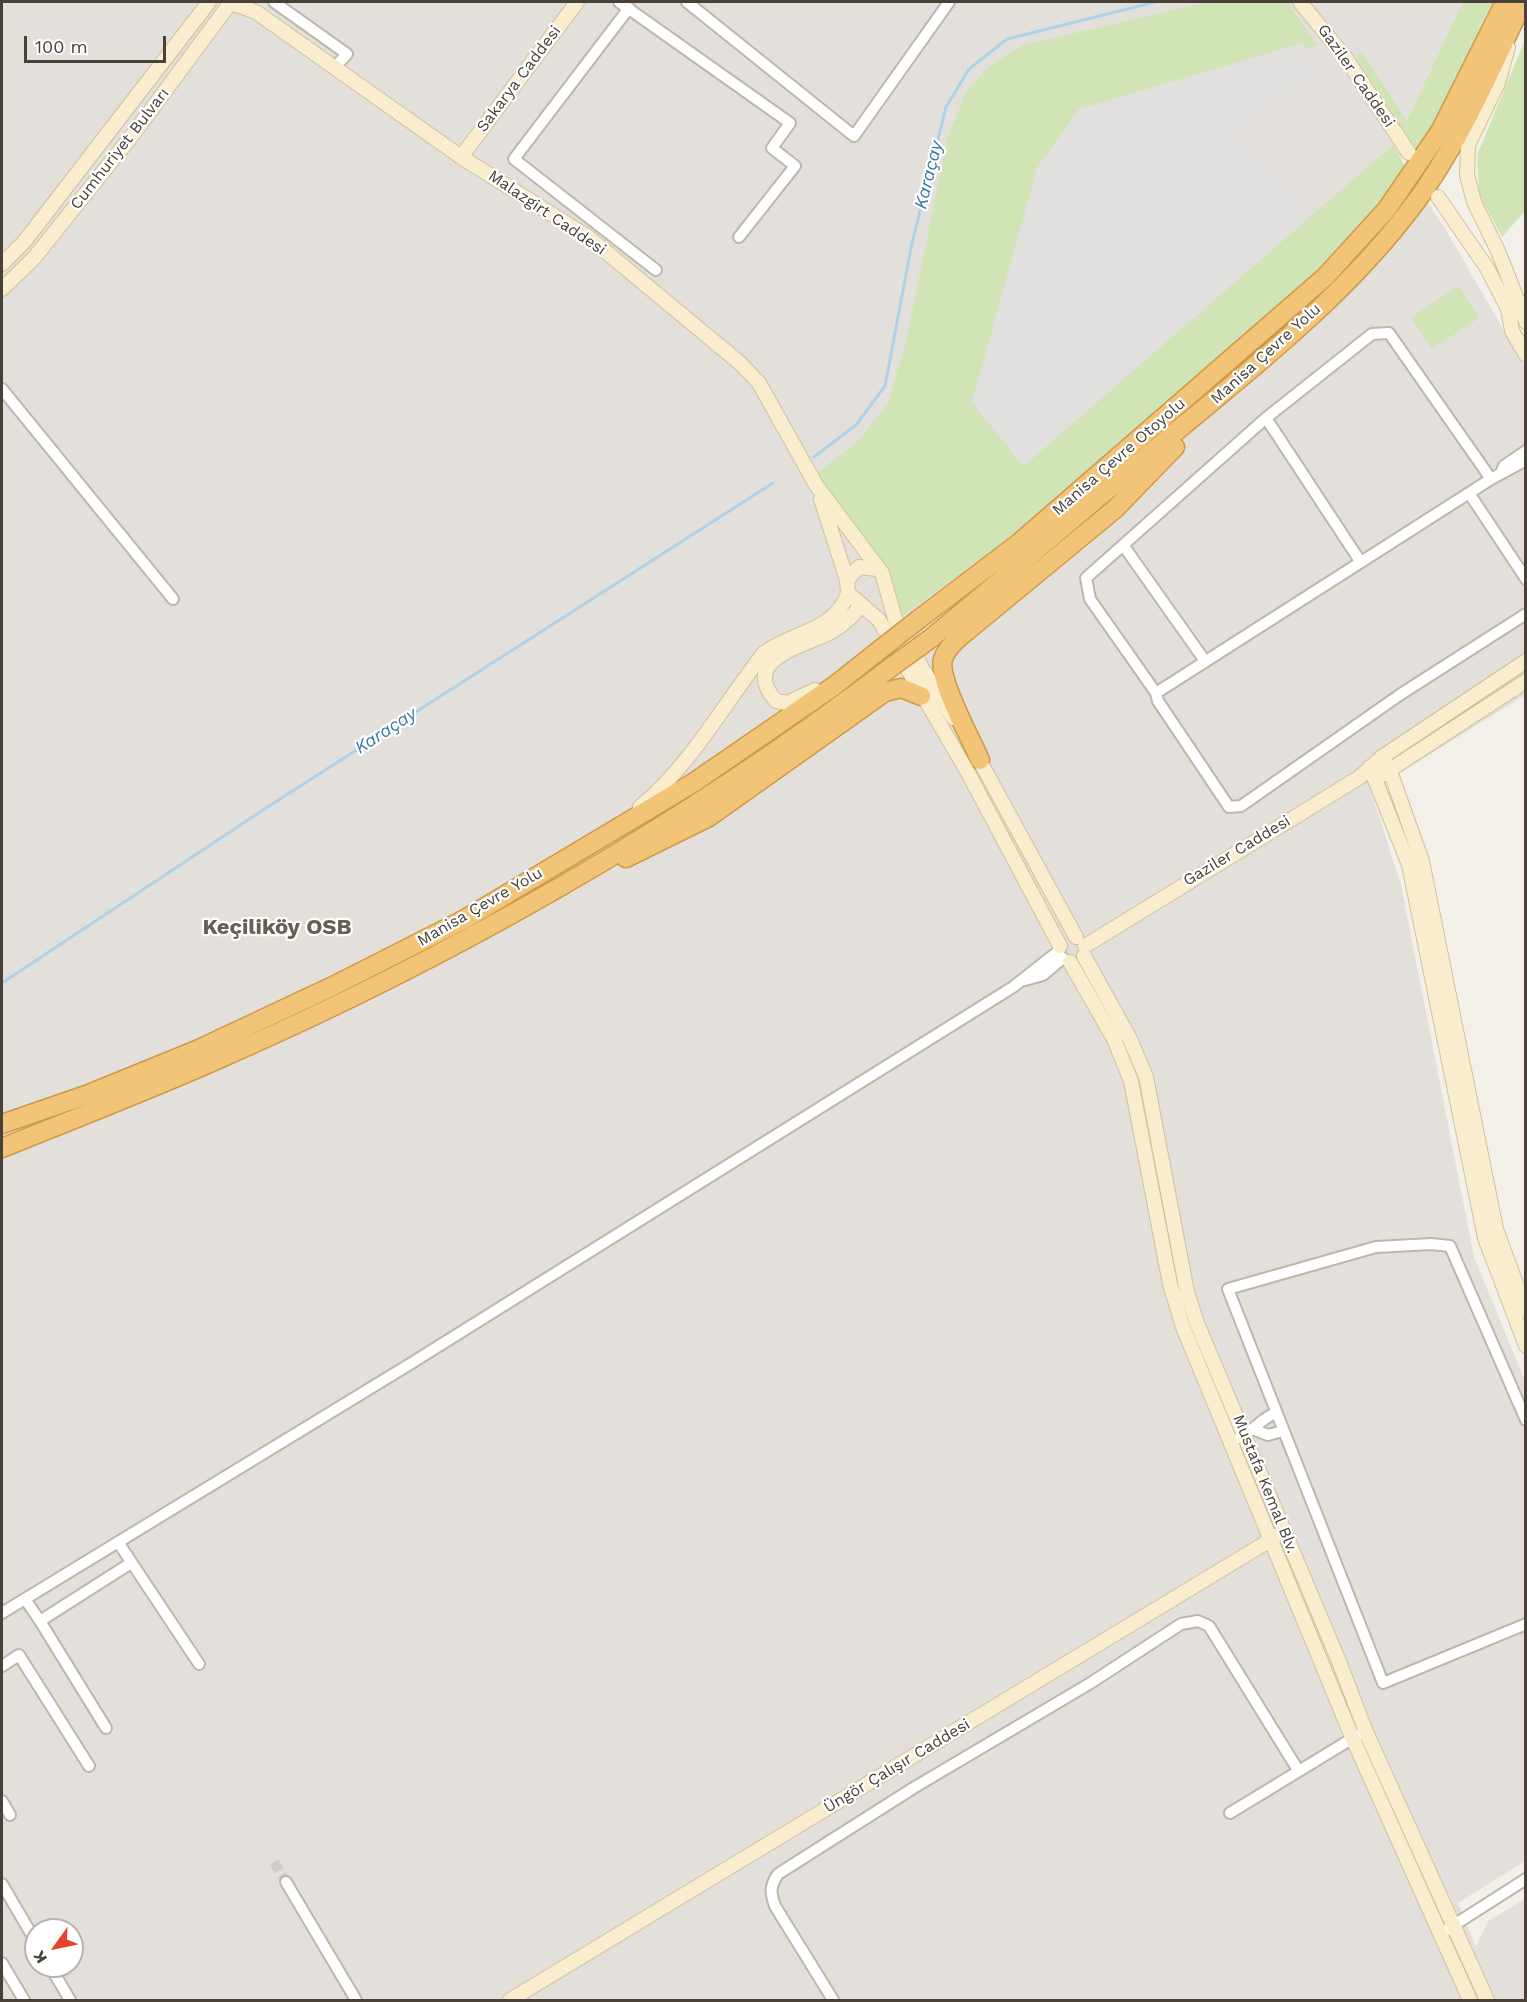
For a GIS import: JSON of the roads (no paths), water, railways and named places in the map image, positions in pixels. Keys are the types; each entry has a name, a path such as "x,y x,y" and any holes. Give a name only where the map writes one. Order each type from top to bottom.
{"highway":[{"name":"Manisa Çevre Otoyolu","path":"919,619 1019,543 1307,292 1387,209 1441,130 1515,5"},
{"name":"Manisa Çevre Yolu","path":"2,1148 207,1065 381,982 566,883 733,780 930,639 1252,368 1337,290 1378,248 1426,187 1489,78 1515,5"},
{"path":"980,760 942,675 943,659 953,643 1115,509 1252,368"},
{"name":"Manisa Çevre Yolu","path":"2,1124 86,1095 199,1049 333,986 465,919 693,783 834,686 919,619"},
{"path":"566,883 617,862 709,817 885,692 901,688 921,696"}],"street":[{"name":"Cumhuriyet Bulvarı","path":"2,264 24,242 209,2"},
{"name":"Cumhuriyet Bulvarı","path":"2,289 34,258 131,137 229,2"},
{"name":"Malazgirt Caddesi","path":"229,2 253,7 334,68 461,157 588,237 740,363 759,383 816,485"},
{"path":"274,2 348,54 334,68"},
{"name":"Sakarya Caddesi","path":"461,157 578,2"},
{"path":"620,2 790,123 772,148 795,166 739,237"},
{"path":"687,2 854,136 950,2"},
{"name":"Gaziler Caddesi","path":"1299,2 1345,57 1409,153"},
{"path":"1515,5 1498,83 1468,145 1467,176 1474,202 1498,251 1526,324"},
{"path":"629,8 514,159 656,270"},
{"path":"115,124 131,137"},
{"path":"1438,197 1487,268 1508,309 1512,331 1526,355"},
{"path":"1508,309 1526,324"},
{"path":"1491,479 1389,333 1372,334 1266,418 1086,578 1090,599 1156,693 1158,701 1230,807 1240,806 1401,694 1526,614"},
{"path":"2,389 173,599"},
{"path":"1266,418 1360,561"},
{"path":"1501,473 1504,465 1526,451"},
{"path":"1156,693 1469,492 1526,460"},
{"path":"816,485 885,579 885,591 873,603 861,604 849,620 832,631 781,654 770,663 765,672 765,684 776,701 787,703 800,699 865,660"},
{"path":"816,485 848,586 861,604"},
{"path":"1469,492 1526,579"},
{"path":"1123,545 1205,661"},
{"path":"561,861 660,791 683,765 764,653 776,644 822,625 836,615 859,567 877,569"},
{"name":"Mustafa Kemal Blv.","path":"885,591 895,619 921,668 980,760 1081,944 1130,1039 1146,1077 1187,1292 1250,1432 1284,1533 1340,1664 1366,1732 1487,2001"},
{"name":"Mustafa Kemal Blv.","path":"861,604 879,620 921,696 967,771 1064,954 1114,1039 1131,1081 1175,1303 1269,1539 1352,1737 1470,2001"},
{"name":"Gaziler Caddesi","path":"1081,944 1369,774 1382,757 1526,661"},
{"name":"Gaziler Caddesi","path":"1369,774 1390,771 1526,681"},
{"path":"1382,757 1390,771 1422,861 1496,1229 1520,1304 1526,1346"},
{"path":"1369,774 1409,865 1485,1238 1520,1304"},
{"path":"1065,940 1081,944 1079,960 1064,954 1065,940"},
{"path":"2,1613 430,1351 1064,954"},
{"path":"1526,1420 1450,1246 1431,1244 1376,1247 1228,1289 1383,1683 1526,1624"},
{"path":"1230,1441 1250,1432 1264,1417 1276,1413"},
{"path":"1250,1432 1268,1435 1283,1431"},
{"name":"Üngör Çalışır Caddesi","path":"510,2001 1269,1539 1284,1533"},
{"path":"118,1542 198,1664"},
{"path":"40,1621 131,1563"},
{"path":"25,1599 106,1728"},
{"path":"833,2001 775,1906 770,1893 778,1874 896,1799 1089,1684 1181,1624 1198,1621 1209,1626 1298,1770"},
{"path":"2,1666 19,1655 89,1766"},
{"path":"1230,1813 1352,1737 1366,1732"},
{"path":"2,1801 10,1815"},
{"path":"1440,1934 1526,1879"},
{"path":"286,1882 356,2001"},
{"path":"2,1884 24,1922"},
{"path":"2,1963 24,2001"},
{"path":"57,1978 70,2001"}],"waterway":[{"name":"Karaçay","path":"814,457 856,425 885,386 912,243 946,107 969,69 1007,39 1155,2"},
{"name":"Karaçay","path":"2,983 266,808 773,483"}],"tunnel":[{"path":"274,1862 286,1882"}],"district":[{"name":"Keçiliköy OSB","path":"277,928"}]}
